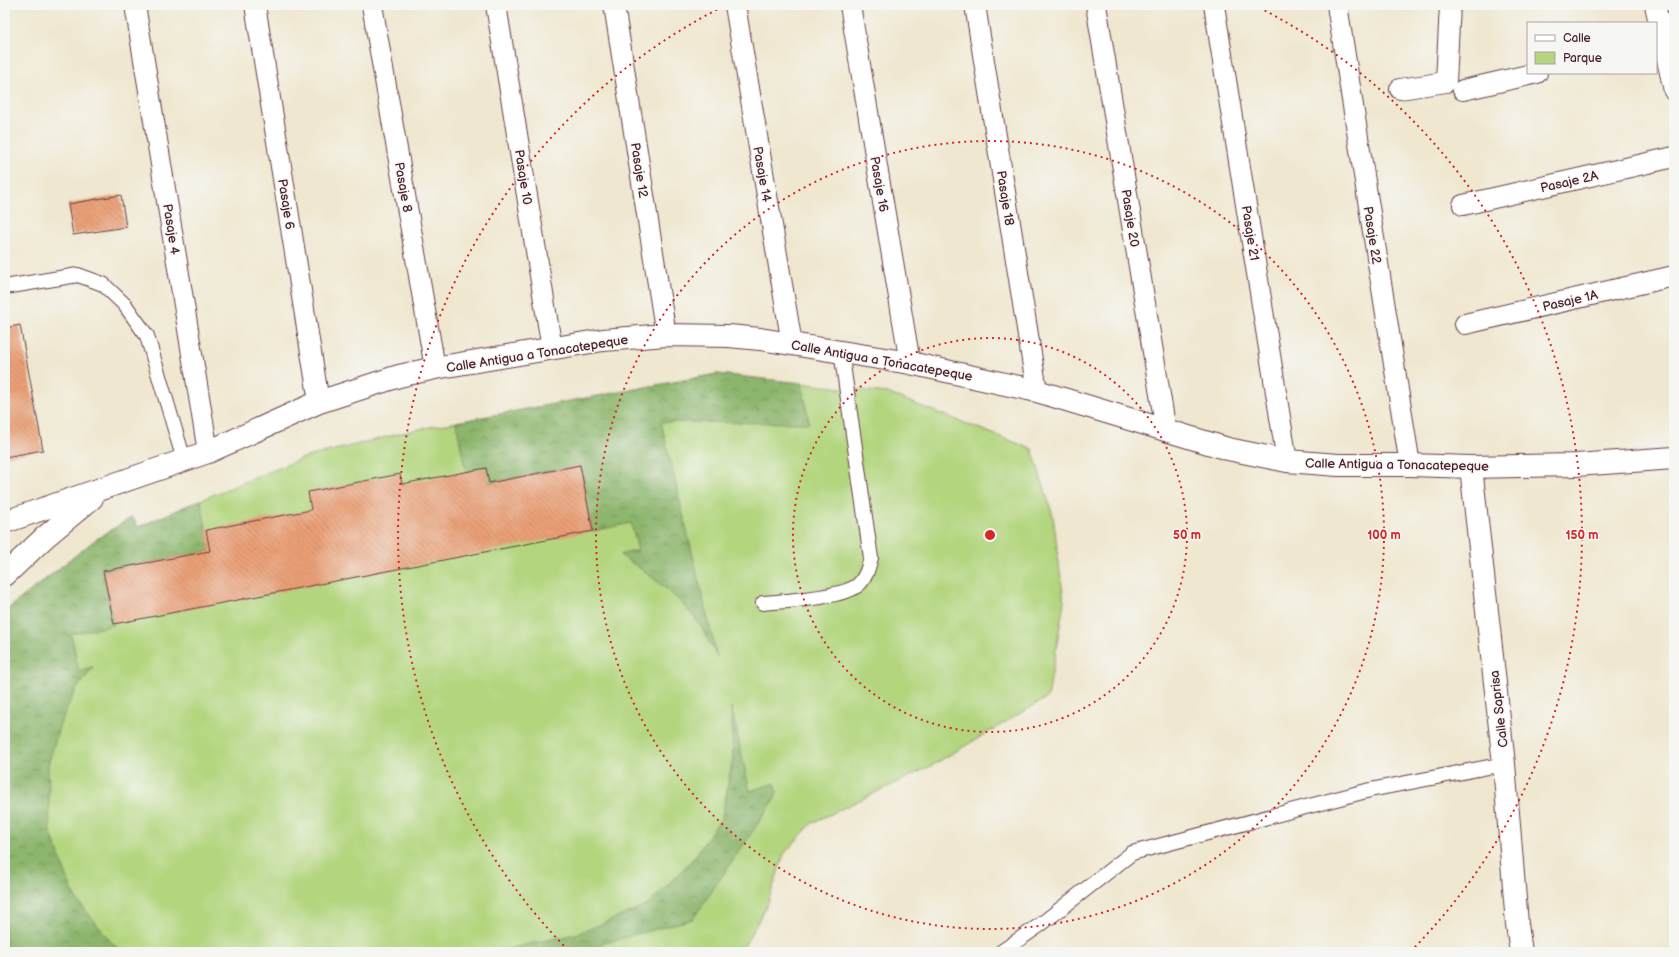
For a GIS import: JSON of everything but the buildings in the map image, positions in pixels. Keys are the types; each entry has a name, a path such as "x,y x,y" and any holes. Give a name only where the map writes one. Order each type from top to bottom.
{"street":[{"name":"Pasaje 4","path":"135,5 208,452"},
{"name":"Pasaje 6","path":"256,5 319,402"},
{"name":"Pasaje 8","path":"372,5 435,368"},
{"name":"Pasaje 10","path":"496,5 552,349"},
{"name":"Pasaje 12","path":"614,5 666,335"},
{"name":"Pasaje 14","path":"735,5 792,344"},
{"name":"Pasaje 16","path":"850,5 910,363"},
{"name":"Pasaje 18","path":"975,5 1037,391"},
{"name":"Pasaje 20","path":"1096,5 1166,431"},
{"name":"Pasaje 21","path":"1214,5 1288,461"},
{"name":"Pasaje 22","path":"1337,5 1410,464"},
{"path":"1400,89 1446,82 1450,5"},
{"path":"1655,5 1660,45 1674,91"},
{"path":"1462,90 1533,74"},
{"name":"Pasaje 2A","path":"1463,205 1674,157"},
{"name":"Pasaje 1A","path":"1465,324 1674,276"},
{"name":"Calle Antigua a Tonacatepeque","path":"5,522 208,452 319,402 399,376 435,368 603,340 666,335 729,336 841,351 910,363 1037,391 1228,449 1288,461 1338,466 1410,464 1471,467 1576,465 1674,458"},
{"name":"Calle Saprisa","path":"1471,467 1504,764 1515,902 1521,952"},
{"name":"Calle Antigua a Tonacatepeque","path":"5,576 45,537 103,489"}],"lane":[{"path":"5,287 78,275 103,284 125,305 147,336 184,460"},
{"path":"763,603 832,595 857,586 866,574 871,558 841,351"},
{"path":"1001,952 1040,925 1132,853 1370,790 1504,764"}],"green space":[{"path":"717,374 887,393 1032,449 1053,516 1064,602 1048,697 931,766 812,823 784,854 767,905 741,952 5,952 5,681 181,508 303,458 414,430"},
{"path":"717,374 802,383 809,423 661,422 717,657 700,626 686,608 659,583 620,555 638,550 631,523 593,531 580,465 489,483 466,472 456,422"},
{"path":"201,500 210,551 103,571 114,625 71,634 79,671 93,667 75,691 60,724 48,765 50,831 74,896 111,942 122,952 5,952 5,611 95,540 132,517 138,527"},
{"path":"731,707 750,791 775,783 777,792 772,803 693,919 600,944 602,952 494,952 579,933 648,905 693,859 722,817 733,757"}]}
